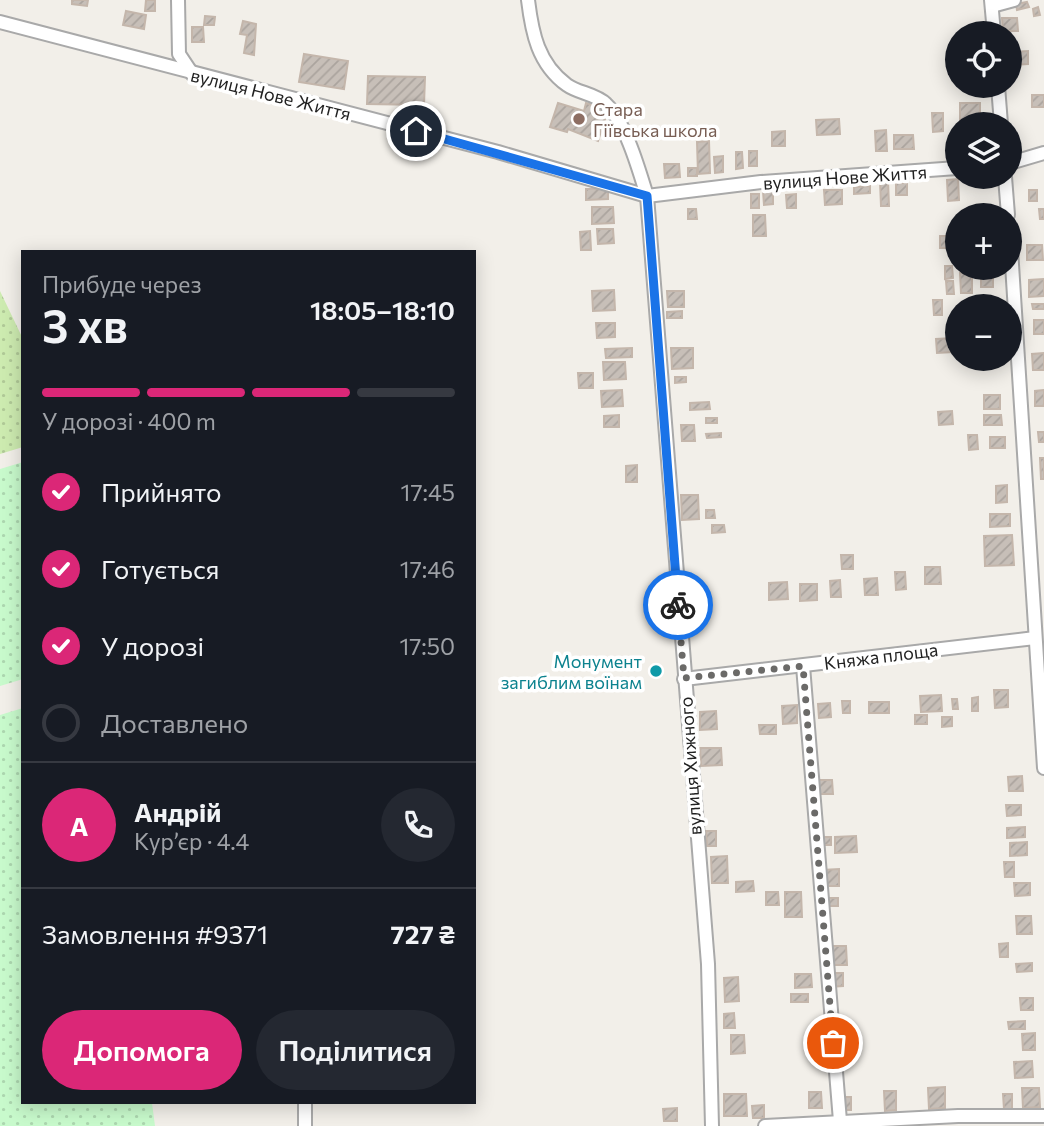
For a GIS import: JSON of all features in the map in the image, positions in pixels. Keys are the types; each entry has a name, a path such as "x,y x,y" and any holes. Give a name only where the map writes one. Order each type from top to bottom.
{"street":[{"path":"178,0 179,54 193,75"},
{"name":"вулиця Хижного","path":"528,0 533,39 547,64 567,85 606,104 634,150 647,196 708,964 712,1126"},
{"path":"993,21 991,3 1014,0"},
{"name":"вулиця Нове Життя","path":"0,22 193,75 488,149 647,196 761,182 945,169"},
{"path":"1022,159 1044,153"},
{"path":"1014,280 1038,593 1035,638 1041,668 1044,768"},
{"name":"Княжа площа","path":"684,678 1035,638"},
{"path":"803,666 840,1121"},
{"path":"305,1104 305,1126"},
{"path":"765,1126 958,1116 1044,1116"}],"green space":[{"path":"0,291 21,335 21,448 0,454"},
{"path":"21,463 21,680 0,686 0,469"},
{"path":"21,709 21,1104 152,1104 155,1126 0,1126 0,715"}],"building":[{"path":"72,0 88,0 87,6 72,4"},
{"path":"146,0 155,0 155,11 145,11"},
{"path":"1027,2 1029,7 1017,10 1016,4"},
{"path":"1038,7 1040,15 1034,16 1033,9"},
{"path":"126,11 146,15 144,29 123,25"},
{"path":"205,16 215,17 214,25 204,25"},
{"path":"1002,18 1017,18 1017,21 1002,21"},
{"path":"243,21 256,24 254,55 244,53 247,35 240,34"},
{"path":"192,27 203,27 204,42 192,42"},
{"path":"1022,51 1028,51 1028,64 1022,64"},
{"path":"304,54 348,61 344,89 299,82"},
{"path":"368,76 425,77 424,105 367,104"},
{"path":"1032,95 1044,95 1044,107 1032,107"},
{"name":"Стара Гіївська школа","path":"558,103 584,111 586,103 608,110 598,141 568,129 567,132 550,127"},
{"path":"960,103 980,103 980,112 960,112"},
{"path":"932,113 943,113 943,131 933,132"},
{"path":"839,119 840,134 817,135 816,120"},
{"path":"886,130 887,151 876,151 875,131"},
{"path":"785,131 785,146 772,146 772,132"},
{"path":"894,135 913,135 914,149 894,149"},
{"path":"709,141 710,173 698,174 697,142"},
{"path":"749,151 757,151 757,166 749,166"},
{"path":"736,152 742,152 743,168 736,169"},
{"path":"723,156 723,172 715,173 714,157"},
{"path":"664,164 679,164 680,177 665,178"},
{"path":"688,168 697,168 697,176 688,176"},
{"path":"888,180 889,206 881,206 880,181"},
{"path":"896,183 907,183 907,195 896,195"},
{"path":"870,186 870,193 854,194 854,187"},
{"path":"586,189 608,189 608,199 586,200"},
{"path":"947,189 958,189 959,200 948,201"},
{"path":"824,190 842,190 842,204 825,205"},
{"path":"1029,190 1037,190 1037,201 1029,201"},
{"path":"763,191 773,191 773,204 764,205"},
{"path":"751,194 759,194 759,208 751,208"},
{"path":"796,194 796,208 787,208 786,195"},
{"path":"592,207 613,207 614,223 592,224"},
{"path":"688,209 696,209 697,219 688,219"},
{"path":"1039,209 1044,209 1044,219 1040,219"},
{"path":"753,215 765,215 766,236 753,236"},
{"path":"597,229 613,229 614,243 598,244"},
{"path":"590,231 591,250 581,250 580,232"},
{"path":"940,236 945,236 945,248 940,248"},
{"path":"1027,245 1042,245 1043,260 1027,260"},
{"path":"1044,279 1044,296 1029,297 1029,280"},
{"path":"960,280 972,280 972,293 961,293"},
{"path":"981,280 993,280 993,287 981,287"},
{"path":"946,281 953,281 954,294 947,294"},
{"path":"614,290 615,310 593,311 592,291"},
{"path":"667,291 684,291 684,307 668,307"},
{"path":"933,300 942,300 942,315 934,315"},
{"path":"1032,304 1044,304 1044,309 1033,309"},
{"path":"682,311 682,318 667,318 667,312"},
{"path":"1034,320 1044,320 1044,334 1034,334"},
{"path":"596,323 615,323 615,337 597,338"},
{"path":"945,338 945,352 937,353 936,339"},
{"path":"632,348 632,357 606,358 605,349"},
{"path":"671,348 693,348 693,368 672,369"},
{"path":"1044,353 1044,370 1033,370 1032,354"},
{"path":"603,362 625,362 626,379 604,380"},
{"path":"578,373 593,373 593,388 579,388"},
{"path":"675,377 686,377 686,382 675,383"},
{"path":"622,390 623,406 602,407 601,391"},
{"path":"1044,390 1044,406 1035,406 1035,391"},
{"path":"984,395 1000,395 1000,409 984,409"},
{"path":"709,402 710,409 690,410 690,403"},
{"path":"952,411 953,424 939,425 938,412"},
{"path":"619,415 619,427 604,427 604,416"},
{"path":"984,415 1001,415 1002,425 984,425"},
{"path":"706,418 717,418 717,423 706,423"},
{"path":"681,425 694,425 695,441 682,441"},
{"path":"1038,432 1044,432 1044,442 1039,442"},
{"path":"721,433 721,437 707,438 706,434"},
{"path":"968,435 977,435 978,449 969,450"},
{"path":"990,437 1005,437 1005,448 990,448"},
{"path":"1040,458 1044,458 1044,479 1041,479"},
{"path":"637,465 637,482 626,482 626,466"},
{"path":"1007,485 1007,502 996,503 996,486"},
{"path":"681,495 698,495 699,519 682,520"},
{"path":"706,510 714,510 715,518 706,518"},
{"path":"990,514 1010,514 1010,526 990,527"},
{"path":"712,525 724,525 725,532 712,533"},
{"path":"1012,535 1014,565 985,566 984,536"},
{"path":"841,555 853,555 853,569 842,569"},
{"path":"925,567 940,567 941,584 925,584"},
{"path":"895,572 905,572 906,589 896,590"},
{"path":"877,578 878,595 865,595 864,579"},
{"path":"840,580 841,597 831,597 830,581"},
{"path":"787,582 788,599 769,600 769,583"},
{"path":"800,584 817,584 817,600 800,601"},
{"path":"697,585 703,585 708,593 706,599 697,601 692,596 692,590"},
{"path":"994,690 1008,690 1008,707 995,708"},
{"path":"941,695 942,711 921,712 920,696"},
{"path":"978,697 978,711 972,711 972,698"},
{"path":"952,699 957,699 958,709 953,709"},
{"path":"842,701 850,701 850,713 843,713"},
{"path":"869,702 889,702 889,713 869,713"},
{"path":"830,703 831,717 819,718 818,704"},
{"path":"797,705 797,723 783,724 782,706"},
{"path":"716,711 717,729 700,730 700,712"},
{"path":"915,715 927,715 927,724 915,724"},
{"path":"942,717 952,717 952,726 942,727"},
{"path":"759,725 776,725 776,734 760,734"},
{"path":"700,748 721,748 722,765 701,766"},
{"path":"1022,776 1023,791 1009,791 1008,777"},
{"path":"818,780 832,780 833,794 819,794"},
{"path":"1006,805 1021,805 1021,815 1007,816"},
{"path":"1025,827 1025,837 1007,838 1007,828"},
{"path":"706,831 716,831 716,846 707,846"},
{"path":"856,836 857,852 835,853 835,837"},
{"path":"819,837 831,837 831,845 819,845"},
{"path":"1027,842 1027,855 1010,856 1010,843"},
{"path":"727,856 728,883 712,883 711,857"},
{"path":"1004,862 1014,862 1014,877 1005,877"},
{"path":"839,869 839,886 823,886 822,870"},
{"path":"753,881 754,891 736,892 736,882"},
{"path":"1014,883 1030,883 1030,895 1015,896"},
{"path":"766,892 778,892 779,905 766,905"},
{"path":"785,892 801,892 802,917 785,917"},
{"path":"825,898 838,898 838,906 825,906"},
{"path":"1016,916 1031,916 1032,934 1017,934"},
{"path":"1008,943 1008,957 1000,957 999,944"},
{"path":"829,946 846,946 847,965 830,965"},
{"path":"1032,963 1032,971 1017,972 1016,964"},
{"path":"829,973 843,973 843,986 829,987"},
{"path":"795,974 811,974 812,987 795,988"},
{"path":"738,977 739,1001 725,1002 724,978"},
{"path":"791,994 808,994 808,1002 791,1002"},
{"path":"1020,998 1033,998 1033,1010 1021,1010"},
{"path":"734,1013 735,1028 724,1028 724,1014"},
{"path":"1025,1021 1025,1029 1009,1029 1008,1022"},
{"path":"1035,1033 1035,1050 1023,1050 1022,1034"},
{"path":"731,1035 744,1035 745,1053 731,1054"},
{"path":"1032,1061 1033,1077 1015,1078 1014,1062"},
{"path":"945,1087 945,1108 929,1109 928,1088"},
{"path":"1022,1088 1039,1088 1040,1107 1023,1108"},
{"path":"884,1091 896,1091 896,1110 885,1111"},
{"path":"809,1092 821,1092 822,1108 809,1108"},
{"path":"724,1094 746,1094 747,1116 724,1116"},
{"path":"1003,1094 1012,1094 1012,1109 1004,1109"},
{"path":"845,1097 851,1097 851,1110 845,1110"},
{"path":"764,1105 764,1118 753,1118 752,1106"},
{"path":"677,1108 677,1121 664,1121 663,1109"}],"way so far":[{"path":"678,605 684,678 803,666 833,1043"}],"place":[{"name":"Стара Гіївська школа","path":"579,119"},
{"name":"Монумент загиблим воїнам","path":"656,671"}],"route":[{"path":"416,131 647,196 678,605"}]}
